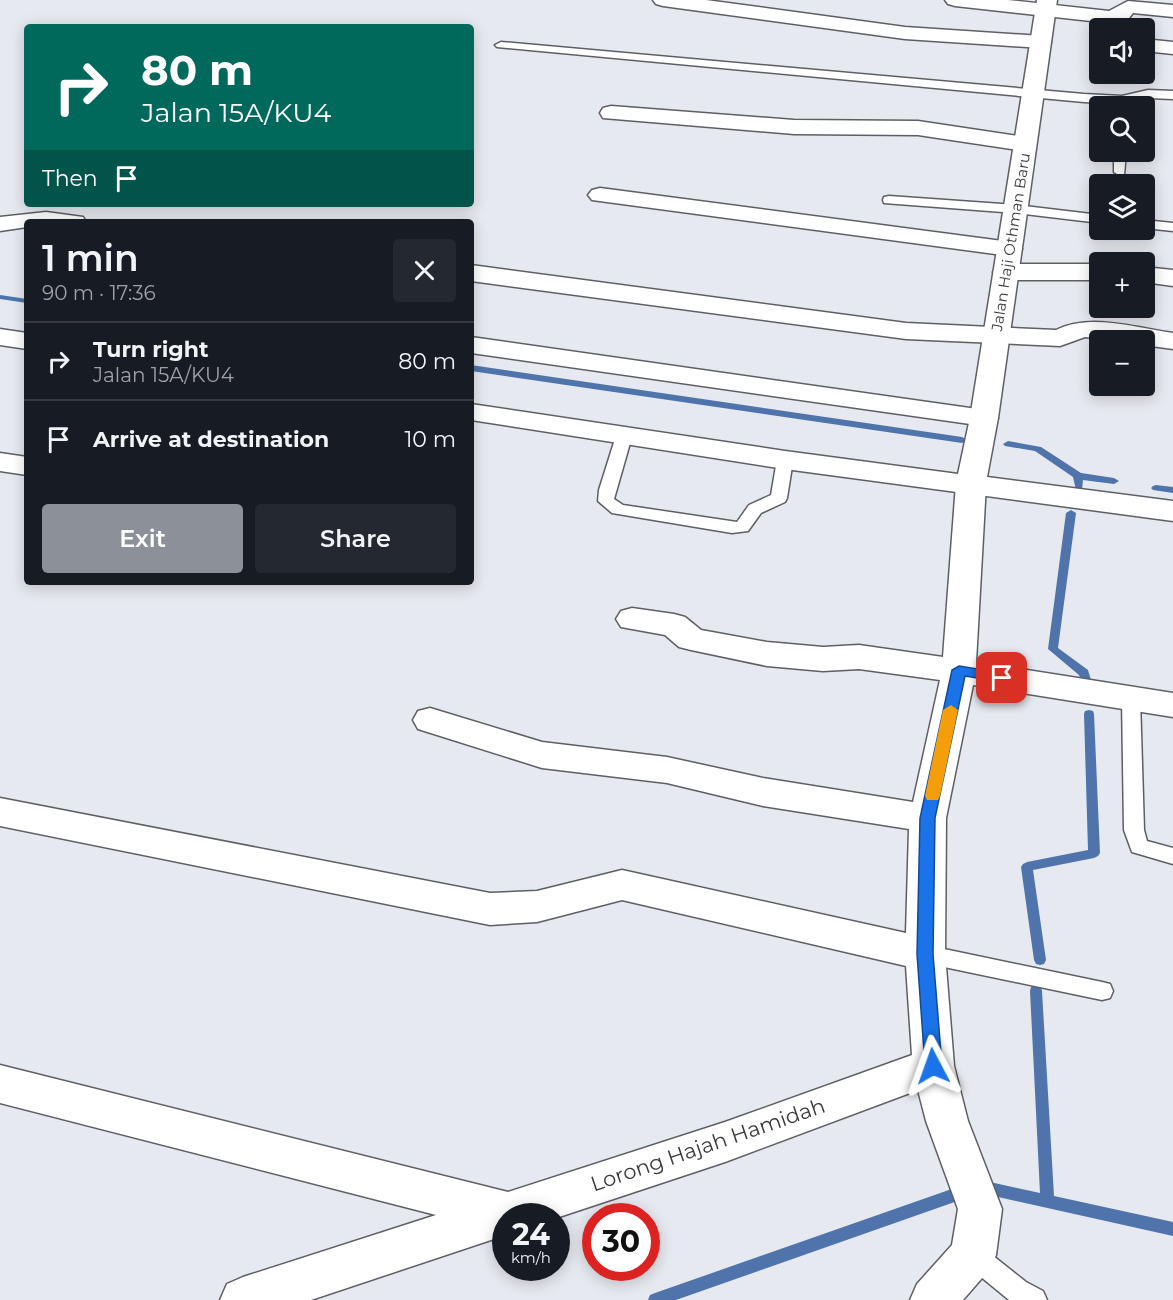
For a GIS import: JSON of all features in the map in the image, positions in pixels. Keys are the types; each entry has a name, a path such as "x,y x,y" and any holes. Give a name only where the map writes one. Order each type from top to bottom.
{"street":[{"path":"663,0 905,33 1109,17 1117,16 1128,7 1173,11"},
{"path":"955,0 1048,23"},
{"name":"Jalan Haji Othman Baru","path":"973,1255 980,1209 947,1121 933,1066 925,954 928,818 959,670 971,484 984,418 1033,92 1048,23"},
{"path":"1155,46 1173,48"},
{"path":"611,113 794,127 918,128 1025,144"},
{"path":"600,195 1008,261 1089,271"},
{"path":"0,224 39,217 53,219"},
{"path":"474,273 906,332 997,334 1060,339 1077,330 1085,329 1173,341"},
{"path":"1155,276 1173,278"},
{"path":"0,337 24,341"},
{"path":"474,345 984,418"},
{"path":"474,413 785,460 1173,511"},
{"path":"0,462 24,466"},
{"path":"632,619 674,625 691,639 767,654 823,659 860,657 959,670 1173,705"},
{"path":"430,720 542,755 667,770 763,792 928,818"},
{"path":"0,812 490,909 513,911 532,908 585,894 604,886 622,885 925,954"},
{"name":"Lorong Hajah Hamidah","path":"534,1203 725,1142 933,1066"},
{"path":"0,1084 492,1208"},
{"name":"Lorong Hajah Hamidah","path":"243,1300 492,1217"},
{"path":"933,1300 973,1255"}],"lane":[{"path":"501,45 1089,99"},
{"path":"1142,96 1148,94 1173,95"},
{"path":"1120,162 1120,172"},
{"path":"889,200 1016,209 1089,218"},
{"path":"1155,225 1173,227"},
{"path":"624,436 607,490 606,501 618,509 732,528 742,527 755,508 778,498 785,460"},
{"path":"1131,698 1134,830 1139,846 1173,856"},
{"path":"925,954 1102,991"},
{"path":"973,1255 1017,1291 1034,1300"}],"waterway":[{"path":"0,297 24,301"},
{"path":"474,368 962,440"},
{"path":"1008,444 1038,449 1078,476"},
{"path":"1078,476 1114,481"},
{"path":"1078,476 1079,488"},
{"path":"1156,488 1173,490"},
{"path":"1071,513 1053,649 1084,673 1086,680"},
{"path":"1040,960 1027,867 1094,853 1089,714"},
{"path":"1036,991 1047,1201"},
{"path":"981,1187 1173,1229"},
{"path":"655,1300 966,1191"}],"slow traffic":[{"path":"932,796 951,710"}],"route":[{"path":"933,1066 925,954 928,818 959,670 1002,678"}]}
